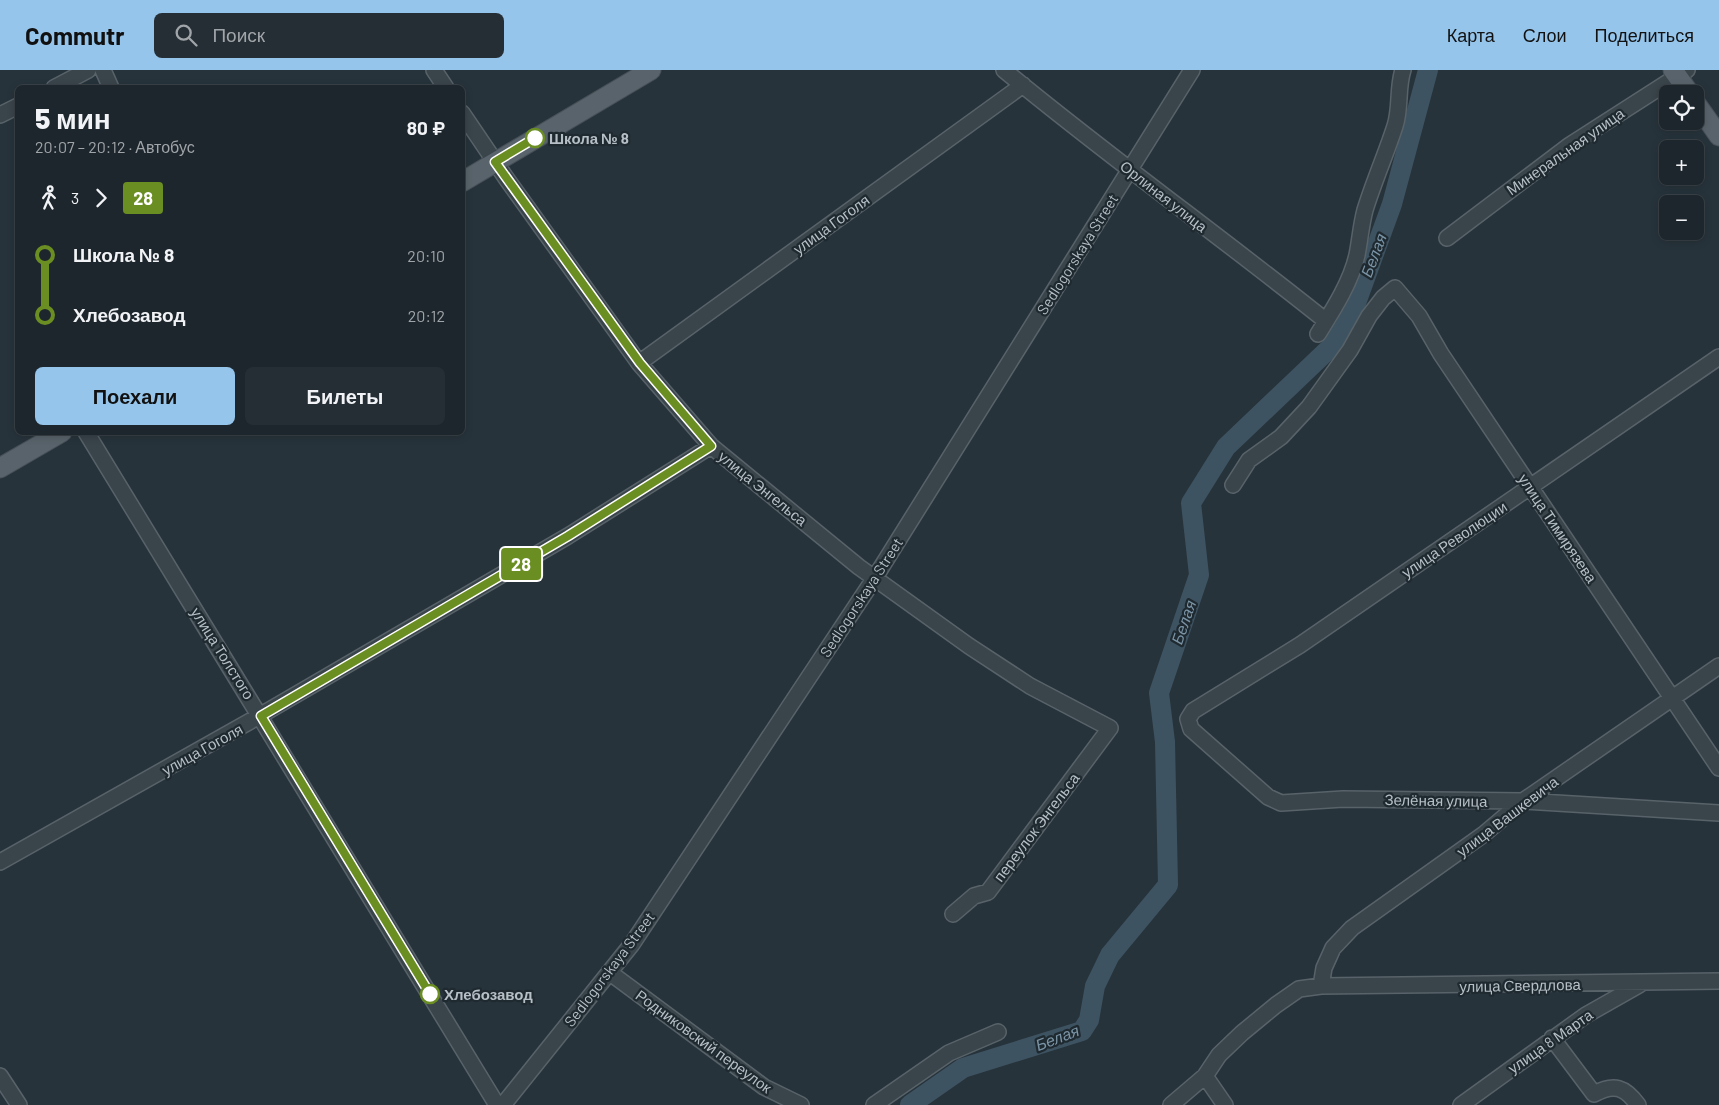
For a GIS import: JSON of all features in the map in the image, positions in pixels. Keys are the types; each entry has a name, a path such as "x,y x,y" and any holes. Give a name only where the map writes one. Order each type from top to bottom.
{"main road":[{"path":"465,180 651,70"},
{"path":"1679,72 1686,85"},
{"path":"1704,115 1719,136"},
{"path":"0,468 57,435"}],"street":[{"path":"60,85 88,70"},
{"path":"102,70 110,85"},
{"path":"434,70 444,85"},
{"name":"Орлиная улица","path":"1004,70 1322,327 1349,276 1357,255 1359,231 1365,209 1395,125 1398,84 1403,70"},
{"name":"Sedlogorskaya Street","path":"503,1105 632,944 874,579 1192,70"},
{"name":"Минеральная улица","path":"1447,238 1570,145 1679,72"},
{"name":"улица Гоголя","path":"640,363 1023,86"},
{"path":"0,115 15,108"},
{"name":"улица Энгельса","path":"465,117 640,363 711,446 874,579 1021,680 1110,728"},
{"name":"улица Тимирязева","path":"1233,485 1249,460 1281,437 1309,408 1350,350 1369,316 1383,298 1395,288 1419,316 1530,487 1719,768"},
{"name":"улица Революции","path":"1188,719 1193,711 1300,645 1719,357"},
{"name":"улица Толстого","path":"88,435 497,1105"},
{"name":"улица Гоголя","path":"0,862 261,716 568,536 711,446"},
{"name":"улица Вашкевича","path":"1321,986 1324,968 1333,948 1352,928 1484,834 1523,802 1719,666"},
{"name":"Зелёная улица","path":"1188,719 1191,729 1268,798 1281,803 1343,799 1523,802 1719,813"},
{"name":"переулок Энгельса","path":"952,914 974,896 988,892 1110,728"},
{"name":"Родниковский переулок","path":"609,972 764,1087 801,1105"},
{"name":"улица Свердлова","path":"1171,1105 1205,1076 1218,1055 1276,1005 1299,989 1321,986 1719,981"},
{"name":"улица 8 Марта","path":"1461,1105 1552,1038 1606,1002 1642,983"},
{"path":"874,1105 949,1052 998,1032"},
{"path":"1552,1038 1594,1094 1607,1087 1618,1088 1628,1093 1638,1105"},
{"path":"0,1076 19,1105"},
{"path":"1205,1076 1225,1105"}],"waterway":[{"name":"Белая","path":"910,1105 963,1068 1082,1031 1089,1020 1095,986 1110,955 1168,885 1165,742 1159,693 1199,575 1191,503 1226,447 1332,346 1345,326 1356,303 1392,204 1428,70"}],"bus line":[{"name":"28","path":"430,994 261,716 568,536 711,446 640,363 495,162 535,138"}],"place":[{"name":"Школа № 8","path":"535,138"},
{"name":"Хлебозавод","path":"430,994"}]}
